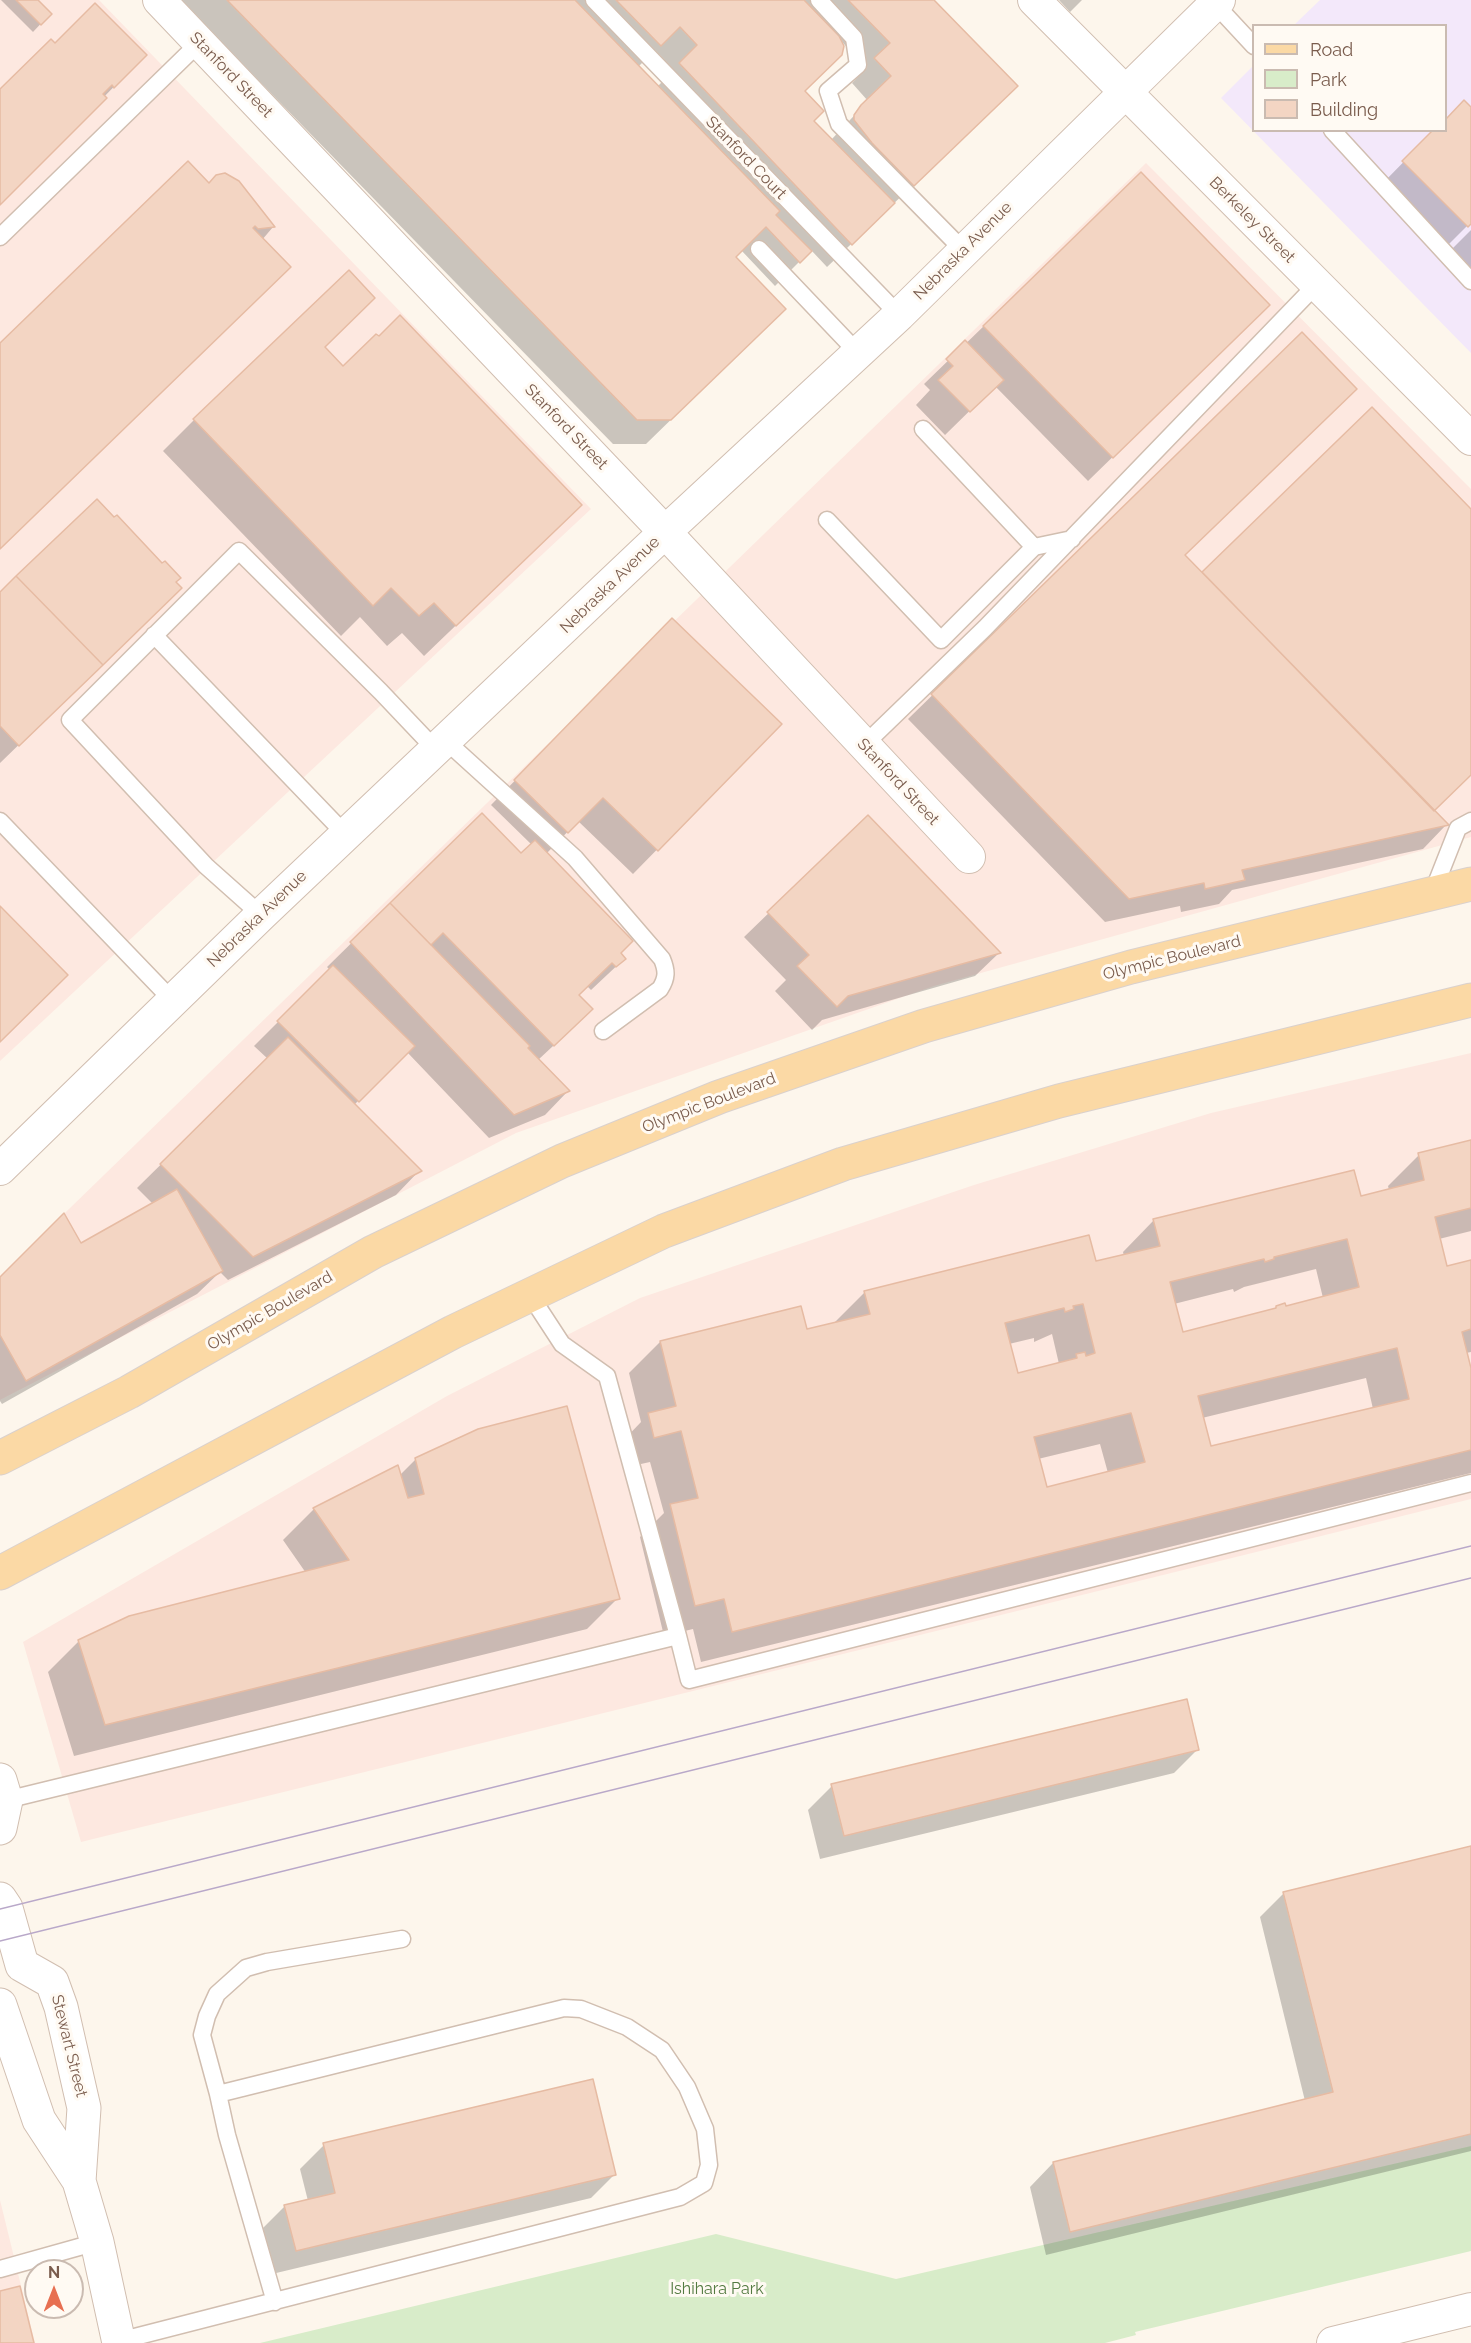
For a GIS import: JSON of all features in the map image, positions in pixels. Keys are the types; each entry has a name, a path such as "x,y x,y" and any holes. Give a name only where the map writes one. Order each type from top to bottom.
{"main road":[{"name":"Olympic Boulevard","path":"0,1458 129,1392 373,1252 562,1161 719,1096 924,1026 1131,967 1471,884"},
{"path":"0,1573 453,1332 664,1231 843,1164 1059,1101 1471,1000"}],"street":[{"name":"Stanford Street","path":"159,0 665,532 969,858"},
{"name":"Berkeley Street","path":"1034,0 1124,93 1471,439"},
{"name":"Nebraska Avenue","path":"0,1170 261,915 665,532 899,315 1217,2"},
{"path":"0,1899 6,1908 22,1965 0,1996"},
{"name":"Stewart Street","path":"22,1965 52,1982 61,2007 84,2108 79,2181"},
{"name":"Stewart Street","path":"3,2026 39,2120 79,2181 97,2242 119,2342"},
{"path":"1333,2343 1424,2332 1471,2309"}],"lane":[{"name":"Stanford Court","path":"594,0 899,315"},
{"path":"819,0 854,38 858,65 828,91 839,124 963,251"},
{"path":"1217,2 1252,44"},
{"path":"0,237 200,42"},
{"path":"1334,132 1471,281"},
{"path":"759,249 858,352"},
{"path":"864,745 985,628 1316,285"},
{"path":"923,429 1034,547"},
{"path":"827,520 941,640 1034,547 1072,539"},
{"path":"261,915 206,866 70,720 239,551 381,692 441,746 575,858 662,959 666,979 660,989 603,1031"},
{"path":"154,635 346,835"},
{"path":"0,821 172,1000"},
{"path":"1432,894 1458,828 1471,821"},
{"path":"530,1295 562,1344 607,1377 689,1680 1471,1483"},
{"path":"2,1803 678,1636"},
{"path":"275,2302 227,2135 202,2036 207,2016 217,1994 246,1968 267,1962 402,1939"},
{"path":"119,2342 680,2197 704,2183 709,2165 705,2129 687,2087 662,2050 627,2027 581,2009 564,2008 218,2094"},
{"path":"0,2269 97,2242"}],"shaded area":[{"path":"0,0 99,0 591,509 0,1061"},
{"path":"1320,0 1471,0 1471,353 1254,132 1447,132 1447,24 1295,24"},
{"path":"1252,67 1252,130 1221,98"},
{"path":"1146,163 1471,489 1471,837 934,986 516,1133 0,1400 0,1276"},
{"path":"1471,1053 1471,1499 81,1842 23,1642 447,1396 640,1298 974,1185 1211,1113"},
{"path":"0,2200 24,2298 24,2319 29,2319 35,2343 0,2343"}],"green space":[{"name":"Ishihara Park","path":"1471,2146 1471,2251 1135,2332 1136,2335 1105,2343 260,2343 716,2234 896,2279"}],"building":[{"path":"16,0 38,0 52,14 41,25"},
{"path":"227,0 575,0 780,211 776,215 812,251 800,263 766,227 736,257 786,309 671,420 637,420"},
{"path":"616,0 804,0 839,36 844,46 842,55 805,91 824,111 814,121 895,203 852,245 679,63 697,45 680,27 661,46"},
{"path":"848,0 934,0 1018,86 914,186 872,143 854,120 854,115 861,105 891,76 874,58 890,43"},
{"path":"95,3 147,55 114,88 112,85 103,94 107,98 0,205 0,89 51,39 55,43"},
{"path":"1464,100 1471,107 1471,224 1468,227 1402,161 1431,132 1447,132 1447,118"},
{"path":"188,161 209,183 216,175 225,173 239,181 275,227 258,229 255,226 253,228 291,267 0,549 0,343"},
{"path":"1141,172 1270,305 1113,458 983,326"},
{"path":"349,270 375,298 325,347 343,366 376,334 379,336 400,315 582,505 456,626 434,603 419,616 391,588 373,606 193,419"},
{"path":"1302,332 1357,389 1185,555 1449,825 1242,870 1245,880 1205,889 1204,883 1129,899 931,694"},
{"path":"965,340 1004,380 970,412 938,380 953,366 946,359"},
{"path":"1372,407 1471,509 1471,775 1434,811 1202,572"},
{"path":"97,499 114,517 117,515 162,563 165,561 181,578 176,582 182,588 103,665 16,576"},
{"path":"16,576 103,665 19,746 0,726 0,592"},
{"path":"672,618 782,724 658,851 603,798 568,833 514,780"},
{"path":"482,813 521,853 535,840 633,941 621,953 626,959 616,967 612,963 579,995 593,1009 554,1046 443,933 431,945 390,903"},
{"path":"868,815 1001,953 848,996 837,1007 797,966 809,955 767,912"},
{"path":"390,903 530,1046 528,1048 570,1091 514,1115 350,942"},
{"path":"0,906 68,975 0,1042"},
{"path":"333,965 415,1046 359,1102 277,1021"},
{"path":"288,1037 422,1171 253,1257 160,1164"},
{"path":"1471,1140 1471,1208 1435,1217 1447,1266 1471,1260 1471,1329 1462,1332 1471,1368 1471,1450 732,1632 724,1599 695,1606 670,1504 698,1498 681,1431 654,1438 648,1413 676,1406 660,1341 801,1306 807,1329 870,1314 864,1291 1089,1235 1096,1261 1160,1246 1153,1219 1354,1170 1361,1196 1424,1180 1418,1153","holes":["1347,1239 1359,1287 1286,1306 1285,1303 1276,1308 1183,1332 1170,1282 1264,1259 1265,1262 1274,1257","1083,1304 1095,1353 1086,1356 1085,1352 1076,1354 1077,1358 1018,1373 1005,1323 1064,1308 1065,1312 1074,1309 1073,1306","1397,1348 1409,1399 1211,1446 1198,1396","1131,1413 1145,1462 1047,1487 1034,1437"]},
{"path":"177,1189 223,1271 26,1381 0,1335 0,1277 64,1213 81,1243"},
{"path":"567,1406 620,1599 105,1725 78,1640 129,1616 349,1560 313,1508 398,1465 408,1498 424,1494 415,1458 478,1429"},
{"path":"1187,1699 1199,1750 844,1836 831,1784"},
{"path":"1471,1846 1471,2134 1070,2232 1053,2162 1333,2092 1283,1892"},
{"path":"593,2079 616,2175 296,2251 284,2205 335,2193 323,2143"},
{"path":"20,2286 24,2302 24,2319 28,2319 34,2343 0,2343 0,2291"}],"tram line":[{"path":"0,1909 1471,1546"},
{"path":"0,1941 1471,1578"}]}
